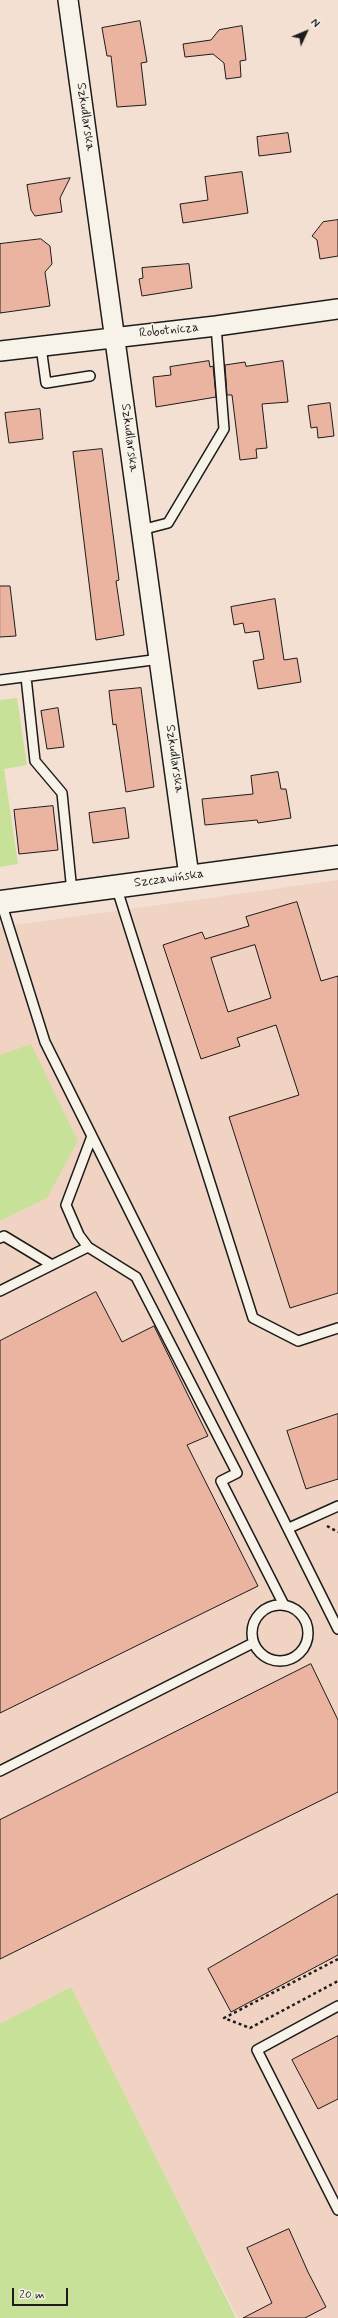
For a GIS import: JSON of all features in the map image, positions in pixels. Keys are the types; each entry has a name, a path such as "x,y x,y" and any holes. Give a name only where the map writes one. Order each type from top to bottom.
{"street":[{"name":"Szkudlarska","path":"68,0 116,337 189,876"},
{"name":"Robotnicza","path":"0,351 216,326 338,309"},
{"name":"Szczawińska","path":"1,902 338,857"}],"lane":[{"path":"141,530 168,523 224,429 216,326"},
{"path":"41,347 46,383 90,376"},
{"path":"0,680 160,659"},
{"path":"26,676 35,761 62,794 72,892"},
{"path":"116,886 253,1318 298,1341 338,1328"},
{"path":"1,902 45,1042 289,1528 338,1629"},
{"path":"92,1136 66,1204 79,1235 88,1247 136,1277 236,1473 221,1481 284,1605"},
{"path":"0,1238 4,1236 52,1265"},
{"path":"0,1291 88,1247"},
{"path":"289,1528 338,1506"},
{"path":"274,1605 284,1605 293,1608 305,1621 307,1639 299,1654 283,1661 274,1661 258,1651 253,1643 251,1633 253,1623 258,1615 274,1605"},
{"path":"0,1771 253,1643"},
{"path":"338,2006 257,2050 338,2210"}],"path":[{"path":"338,1959 224,2018 250,2028 338,1981"}],"shaded area":[{"path":"338,880 338,2318 238,2318 71,1996 0,2032 0,927"}],"green space":[{"path":"17,698 27,765 4,769 18,864 0,867 0,700"},
{"path":"31,1044 78,1141 47,1198 0,1221 0,1055"},
{"path":"71,1987 236,2318 0,2318 0,2024"}],"building":[{"path":"140,21 147,62 141,63 146,105 117,107 111,56 107,56 102,28"},
{"path":"242,26 246,60 240,61 241,77 226,79 224,63 213,54 185,57 183,44 211,40 219,30"},
{"path":"288,133 291,152 259,156 257,137"},
{"path":"242,172 248,213 183,223 180,204 208,200 205,177"},
{"path":"70,178 60,198 62,212 35,216 31,210 27,185"},
{"path":"338,220 338,256 320,259 317,240 312,236 323,222"},
{"path":"41,239 50,246 52,264 45,272 50,306 0,313 0,244"},
{"path":"189,264 192,288 142,296 139,279 143,278 142,268"},
{"path":"209,361 210,367 213,366 216,397 156,407 153,377 171,375 170,367"},
{"path":"283,361 288,402 262,404 267,448 256,449 257,458 240,460 232,395 227,395 225,365 245,362 246,366"},
{"path":"330,403 334,436 318,438 317,427 311,428 308,406"},
{"path":"40,409 43,439 9,443 5,413"},
{"path":"102,449 119,580 116,581 124,635 96,640 73,452"},
{"path":"0,586 10,586 16,636 0,637"},
{"path":"275,599 284,660 297,658 301,682 258,689 253,661 264,659 259,631 245,633 243,623 234,625 231,607"},
{"path":"141,688 154,787 126,792 116,724 113,725 109,691"},
{"path":"58,708 64,747 47,749 41,711"},
{"path":"278,772 281,789 286,789 291,818 258,823 257,820 205,825 202,799 253,794 251,776"},
{"path":"53,806 58,850 19,854 14,810"},
{"path":"125,808 129,838 93,843 89,813"},
{"path":"297,902 321,981 338,976 338,1293 290,1308 229,1117 299,1095 276,1025 237,1038 240,1046 201,1059 163,945 202,932 205,939 249,926 246,917","holes":["255,945 271,998 228,1012 211,958"]},
{"path":"96,1292 122,1342 154,1326 208,1436 187,1445 258,1586 0,1713 0,1341"},
{"path":"338,1414 338,1479 306,1489 287,1431"},
{"path":"311,1664 338,1720 338,1792 0,1959 0,1820"},
{"path":"338,1894 338,1955 231,2012 208,1969"},
{"path":"338,2036 338,2099 318,2109 292,2060"},
{"path":"289,2229 308,2272 326,2307 305,2318 243,2318 272,2303 247,2248"}]}
